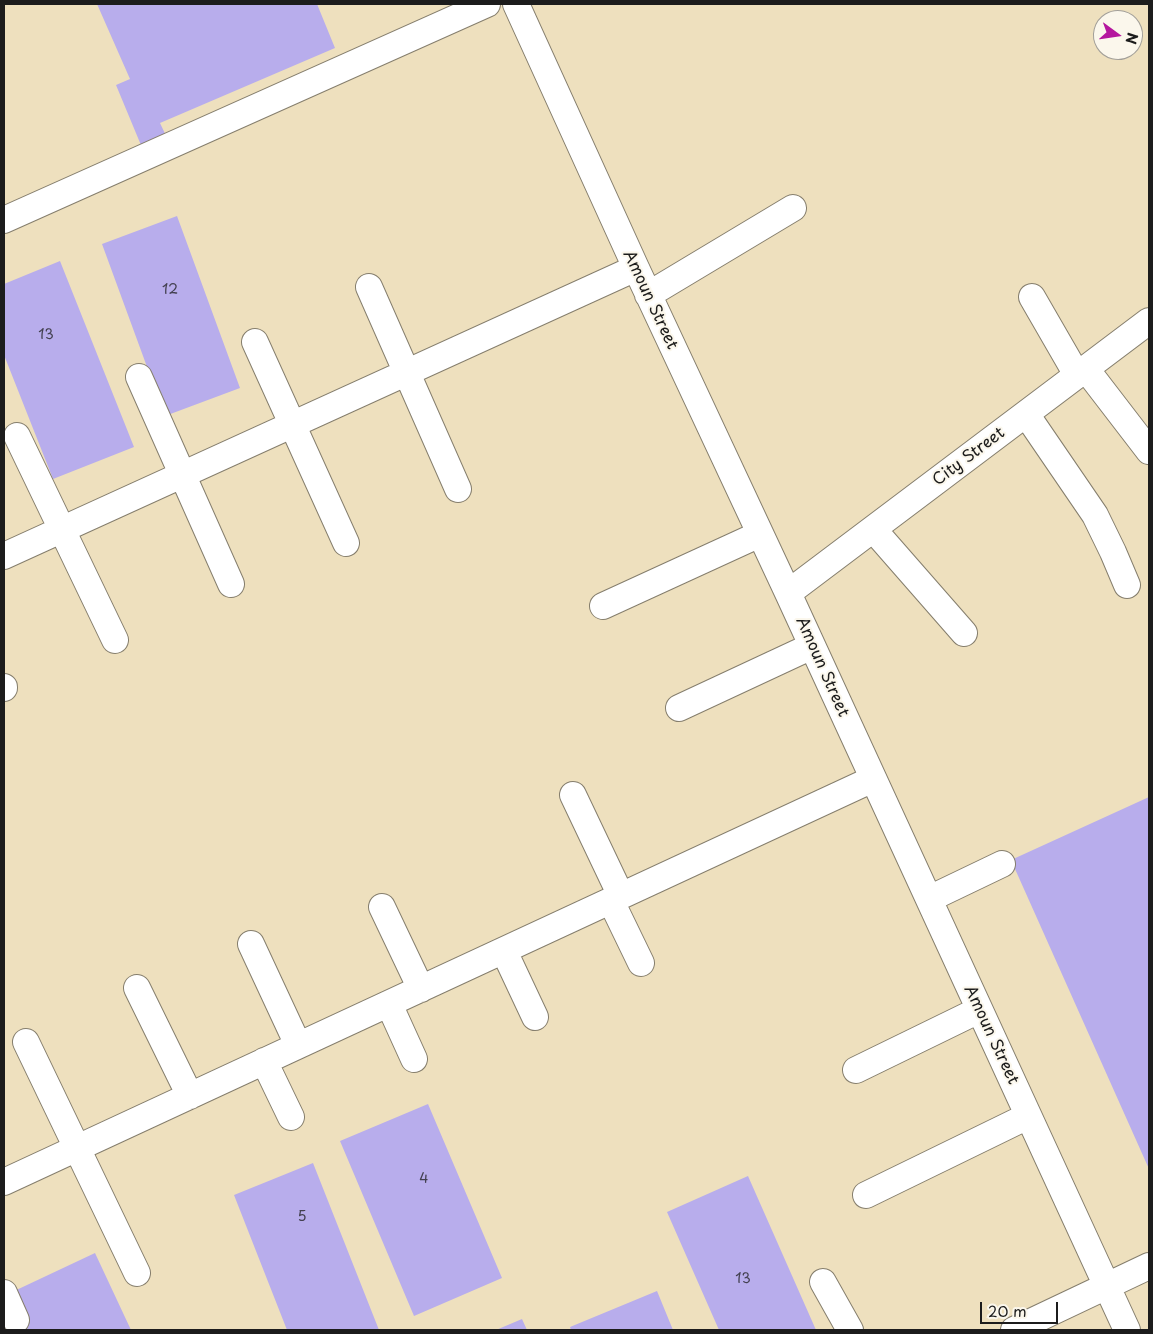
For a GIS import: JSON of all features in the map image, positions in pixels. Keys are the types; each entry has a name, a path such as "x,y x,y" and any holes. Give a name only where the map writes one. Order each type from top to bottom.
{"lane":[{"path":"4,220 487,4"},
{"name":"Amoun Street","path":"516,4 648,295 788,592 1126,1330"},
{"path":"648,295 792,208"},
{"path":"4,556 636,268"},
{"path":"369,287 458,489"},
{"path":"1032,297 1082,372 1149,451"},
{"name":"City Street","path":"788,592 1149,321"},
{"path":"255,342 346,543"},
{"path":"139,377 231,584"},
{"path":"1026,414 1095,516 1127,586"},
{"path":"18,436 116,640"},
{"path":"873,529 964,633"},
{"path":"603,606 760,534"},
{"path":"679,708 812,646"},
{"path":"4,1182 873,779"},
{"path":"573,795 641,963"},
{"path":"929,899 1002,864"},
{"path":"382,907 421,989"},
{"path":"251,944 298,1046"},
{"path":"504,951 535,1017"},
{"path":"137,988 190,1096"},
{"path":"389,1004 414,1058"},
{"path":"856,1070 980,1010"},
{"path":"26,1042 137,1273"},
{"path":"264,1061 291,1117"},
{"path":"866,1195 1028,1116"},
{"path":"1014,1330 1149,1266"},
{"path":"824,1282 850,1330"},
{"path":"4,1293 16,1320"}],"building":[{"path":"97,4 317,4 335,48 160,123 168,140 143,150 116,85 130,79"},
{"path":"177,216 240,388 165,416 102,244"},
{"path":"60,261 134,447 53,479 4,355 4,284"},
{"path":"1149,797 1149,1169 1011,860"},
{"path":"428,1104 502,1278 414,1316 340,1141"},
{"path":"313,1163 379,1330 287,1330 234,1195"},
{"path":"748,1176 816,1330 719,1330 667,1212"},
{"path":"95,1253 131,1330 28,1330 10,1293"},
{"path":"657,1291 673,1330 571,1330 570,1327"},
{"path":"522,1319 527,1330 496,1330"}]}
